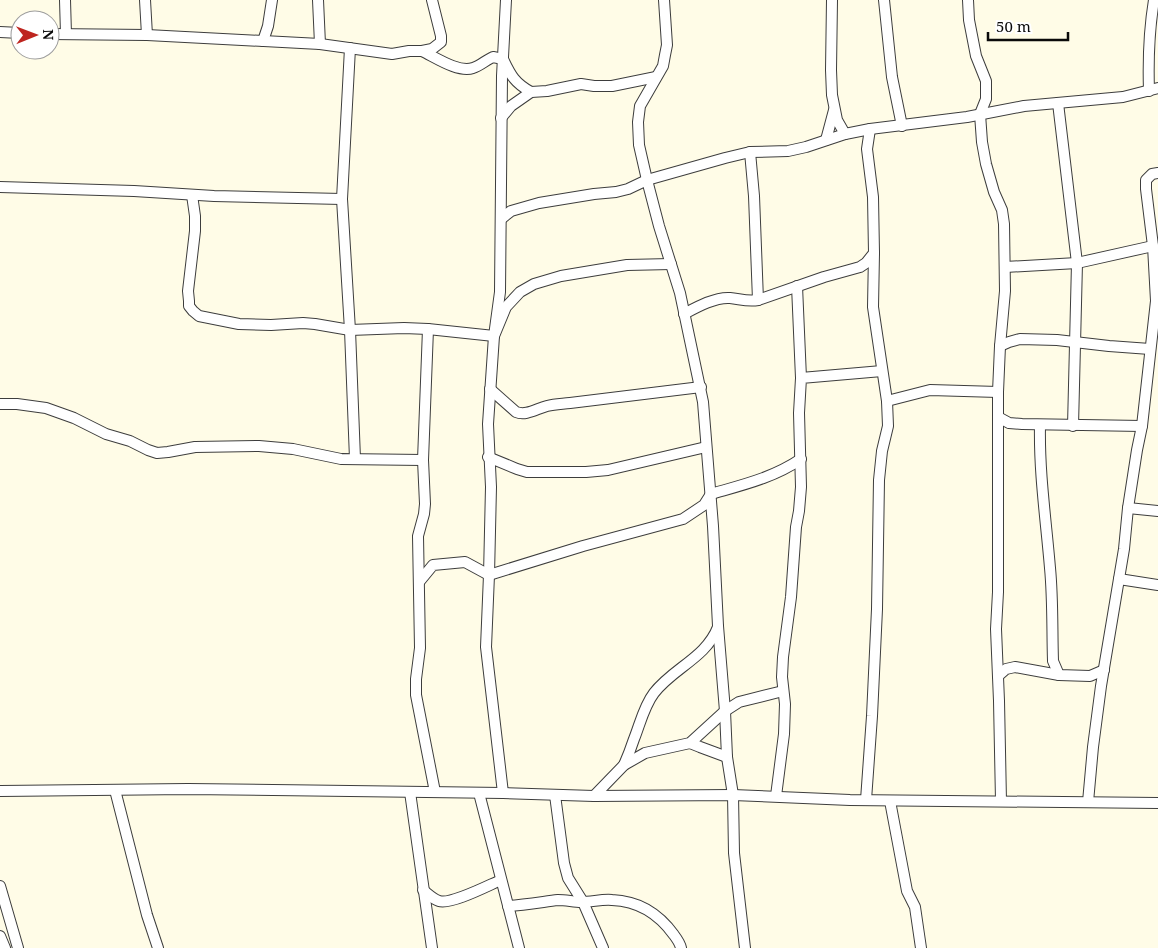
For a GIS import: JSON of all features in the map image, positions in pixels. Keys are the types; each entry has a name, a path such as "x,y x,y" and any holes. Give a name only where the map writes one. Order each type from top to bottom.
{"street":[{"path":"65,0 66,34"},
{"path":"145,0 147,35"},
{"path":"262,41 268,26 272,0"},
{"path":"318,0 320,44"},
{"path":"60,34 147,35 320,44 392,54 410,50 422,51 432,49 441,42 432,0"},
{"path":"503,793 486,647 491,487 488,457 488,424 494,336 500,292 501,118 506,0"},
{"path":"664,0 666,55 663,66 640,106 638,122 640,145 647,180 680,293 703,402 711,494 718,626 728,757 733,794 734,853 746,948"},
{"path":"832,0 832,95 838,120 845,134"},
{"path":"884,0 892,77 902,126"},
{"path":"968,0 969,20 976,56 986,81 986,99 980,114 982,142 986,164 994,192 1002,210 1004,224 1005,291 998,392 998,592 996,629 1001,801"},
{"path":"501,220 510,211 551,200 616,192 628,189 647,180 750,152 788,151 845,134 870,129 967,117 1024,106 1123,97 1153,89 1148,52 1154,0"},
{"path":"350,48 342,199 355,459"},
{"path":"422,51 448,64 467,70 479,66 493,57 503,59 520,86 531,92"},
{"path":"501,118 511,106 531,92 547,91 580,84 612,86 656,77"},
{"path":"1058,103 1077,262 1073,426"},
{"path":"826,140 835,107"},
{"path":"866,800 877,609 879,480 882,451 888,426 887,401 873,307 873,197 867,149 870,129"},
{"path":"750,152 754,196 758,300"},
{"path":"1088,802 1101,686 1142,426 1157,301 1154,241 1146,180 1152,174 1158,173"},
{"path":"0,187 342,199"},
{"path":"192,195 195,232 188,291 190,306 199,316 239,324 303,323 350,330 404,328 494,336"},
{"path":"501,203 510,211"},
{"path":"1005,267 1077,262 1154,241"},
{"path":"684,314 719,299 758,300 824,277 860,267 874,253"},
{"path":"494,336 506,308 520,292 534,284 561,276 627,265 671,264"},
{"path":"776,796 784,734 783,657 791,597 800,495 799,413 801,378 797,286"},
{"path":"428,329 423,460 425,504 418,536 420,648 416,695 435,792"},
{"path":"1000,346 1020,339 1057,340 1150,349"},
{"path":"801,378 882,371"},
{"path":"490,389 516,412 527,413 558,404 701,387"},
{"path":"887,401 930,390 998,392"},
{"path":"0,404 46,408 74,418 106,434 130,441 157,453 195,447 258,446 293,449 341,459 423,460"},
{"path":"998,417 1009,423 1040,425 1142,426"},
{"path":"1040,425 1041,485 1050,570 1053,661 1059,675"},
{"path":"488,457 527,472 586,472 608,470 706,447"},
{"path":"419,582 433,565 465,562 489,575 583,546 683,519 704,505 711,494 765,478 784,470 801,459"},
{"path":"1128,508 1158,511"},
{"path":"1119,579 1158,585"},
{"path":"624,765 653,694 662,684 708,646 718,626"},
{"path":"1042,672 1053,661"},
{"path":"998,676 1006,669 1015,667 1059,675 1090,676 1104,670"},
{"path":"1090,676 1101,686"},
{"path":"594,796 624,765 646,753 690,742 716,721 725,711 744,700 783,691"},
{"path":"690,742 728,757"},
{"path":"0,791 188,789 594,796 733,794 866,800 1158,803"},
{"path":"115,790 146,915 158,948"},
{"path":"410,792 432,948"},
{"path":"479,793 519,948"},
{"path":"555,795 564,863 568,878 583,902 603,948"},
{"path":"890,800 907,892 915,906 922,948"},
{"path":"423,890 438,901 446,902 502,880"},
{"path":"0,886 18,948"},
{"path":"508,906 559,900 583,902 602,899 644,907 658,916 670,930 681,948"},
{"path":"0,936 5,948"}]}
